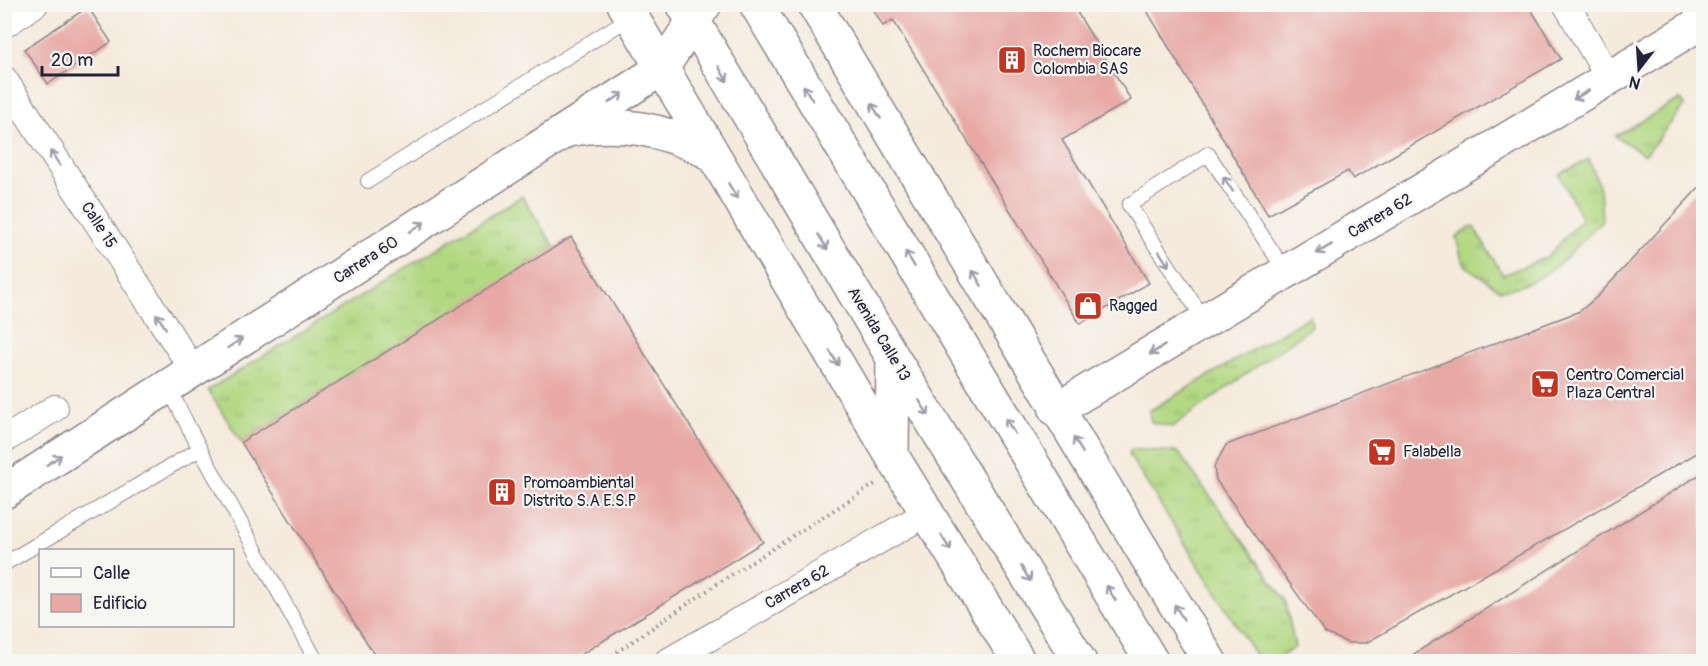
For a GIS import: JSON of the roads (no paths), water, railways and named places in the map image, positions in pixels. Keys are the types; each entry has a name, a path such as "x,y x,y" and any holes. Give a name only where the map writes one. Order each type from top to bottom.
{"main road":[{"path":"756,4 1152,662"},
{"path":"814,4 1210,662"},
{"path":"628,11 886,468 927,513 1019,662"},
{"name":"Carrera 60","path":"4,492 661,69 694,11"},
{"name":"Avenida Calle 13","path":"694,11 893,358 1080,662"},
{"name":"Carrera 62","path":"1049,397 1205,321 1704,21"},
{"path":"567,130 612,125 648,128 674,135 710,153"},
{"path":"955,334 1049,397"},
{"path":"886,468 893,358"}],"street":[{"path":"4,25 35,4"},
{"path":"1566,4 1609,78"},
{"name":"Calle 15","path":"4,79 180,379"},
{"path":"4,440 55,408"},
{"name":"Carrera 62","path":"667,662 927,513"}],"lane":[{"path":"368,181 628,11"},
{"path":"1205,321 1129,206 1208,154 1286,272"},
{"path":"180,379 200,449 317,662"},
{"path":"4,564 200,449"}],"place":[{"name":"Rochem Biocare Colombia SAS","path":"1012,60"},
{"name":"Ragged","path":"1088,306"},
{"name":"Centro Comercial Plaza Central","path":"1545,384"},
{"name":"Falabella","path":"1382,452"},
{"name":"Promoambiental Distrito S.A E.S.P","path":"502,492"}]}
